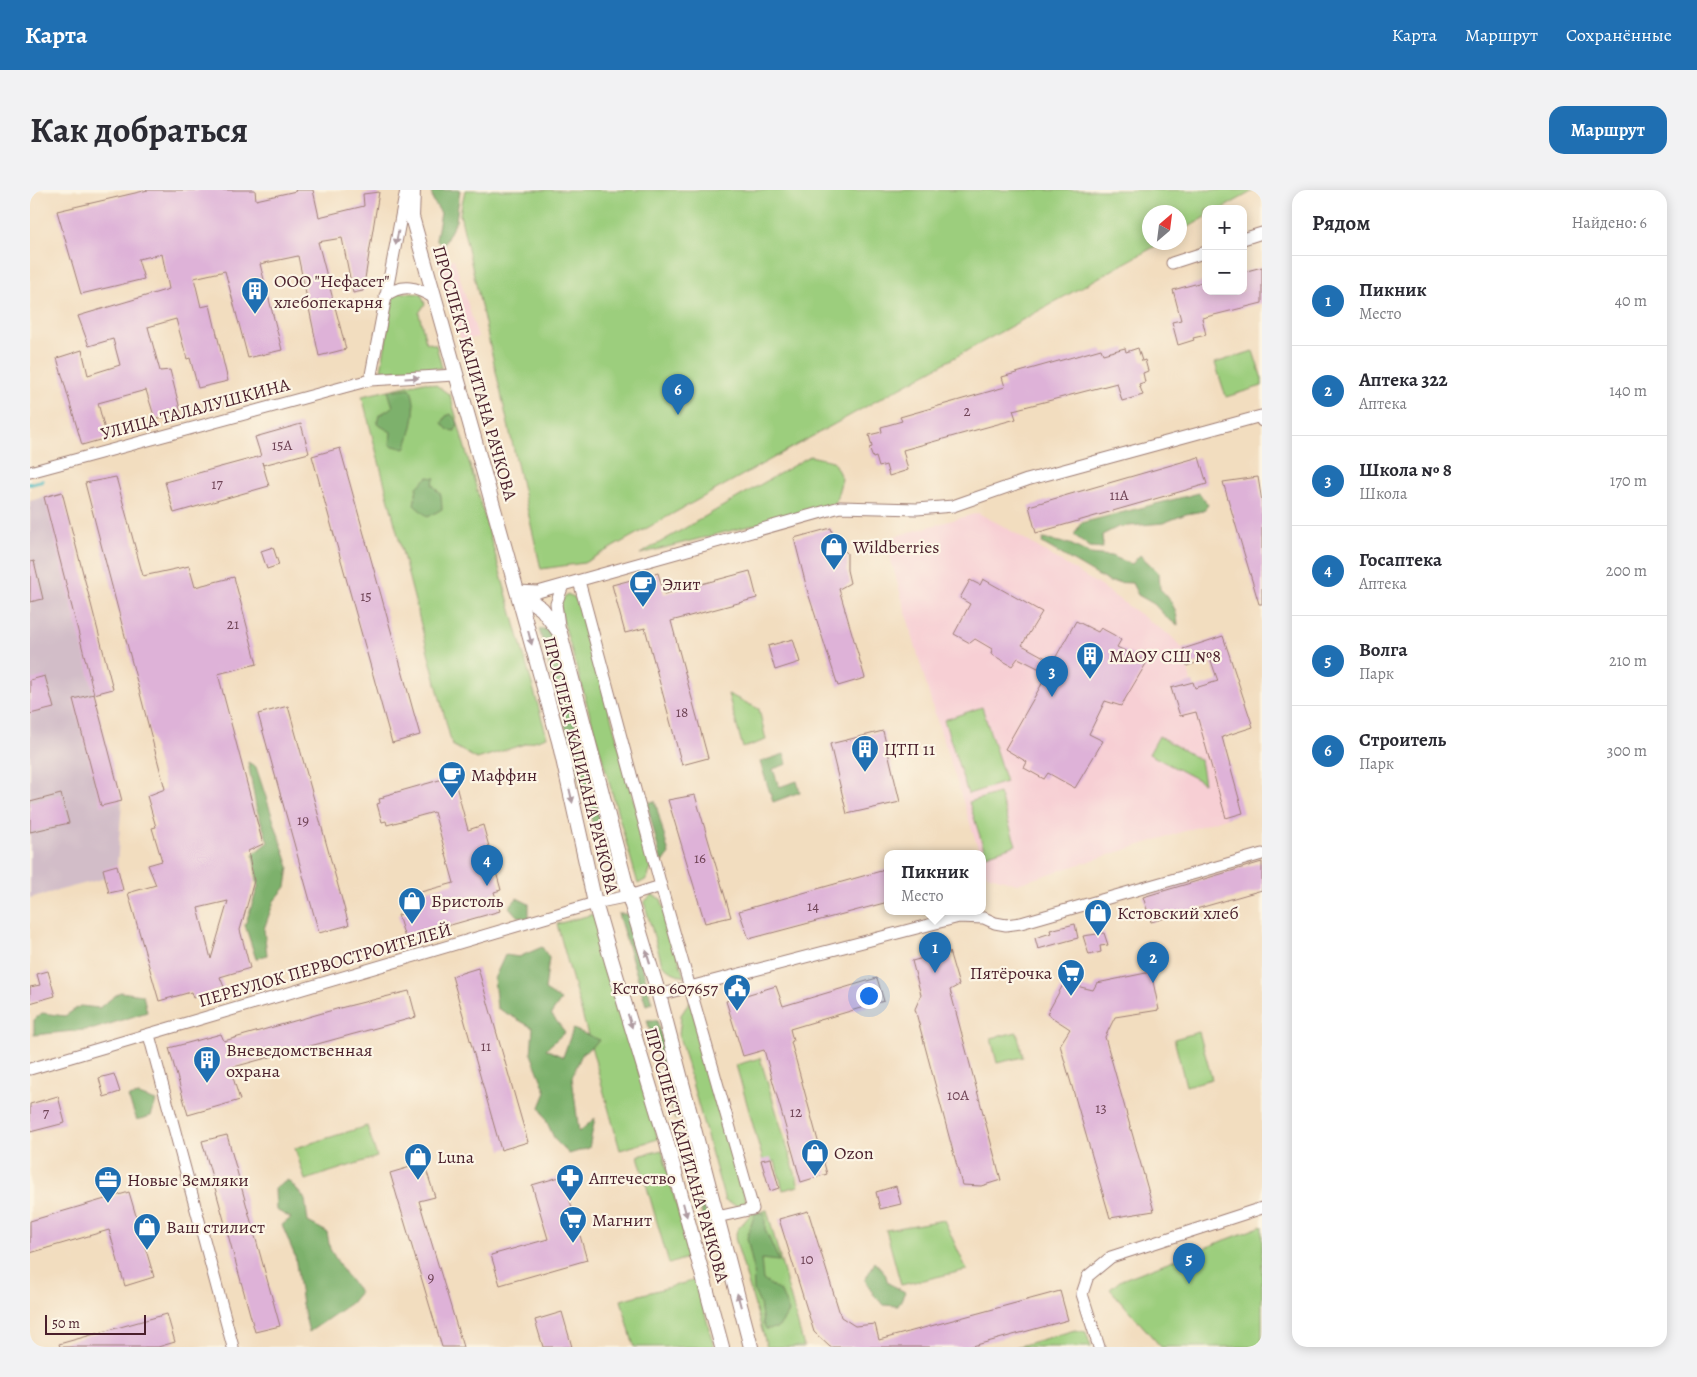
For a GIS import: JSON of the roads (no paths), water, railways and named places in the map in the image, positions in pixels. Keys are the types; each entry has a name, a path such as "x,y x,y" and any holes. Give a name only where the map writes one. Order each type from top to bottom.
{"street":[{"path":"370,380 406,190"},
{"name":"ПРОСПЕКТ КАПИТАНА РАЧКОВА","path":"412,190 412,218 559,742 595,903 666,1140 722,1347"},
{"path":"1247,238 1262,233"},
{"path":"1172,264 1202,253"},
{"path":"385,296 401,288 412,287 434,298"},
{"name":"УЛИЦА ТАЛАЛУШКИНА","path":"30,472 370,380 455,376"},
{"path":"517,592 538,592 840,507 917,509 953,506 1027,480 1261,416 1262,422"},
{"path":"579,580 661,886 753,1209 717,1217"},
{"path":"563,585 556,604 560,633 629,896 659,995 751,1347"},
{"path":"517,592 542,609 560,633"},
{"path":"659,995 959,916 984,918 1006,925 1021,923 1262,854"},
{"name":"ПЕРЕУЛОК ПЕРВОСТРОИТЕЛЕЙ","path":"30,1069 595,903 629,896 661,886"},
{"path":"149,1035 233,1347"},
{"path":"1099,1347 1082,1294 1088,1276 1111,1257 1262,1208"}],"waterway":[{"path":"30,484 42,481"}],"place":[{"name":"ООО \"Нефасет\" хлебопекарня","path":"255,315"},
{"name":"Строитель","path":"678,415"},
{"name":"Wildberries","path":"834,571"},
{"name":"Элит","path":"643,608"},
{"name":"МАОУ СШ №8","path":"1090,680"},
{"name":"Школа № 8","path":"1052,697"},
{"name":"ЦТП 11","path":"865,773"},
{"name":"Маффин","path":"452,799"},
{"name":"Госаптека","path":"487,886"},
{"name":"Бристоль","path":"412,925"},
{"name":"Кстовский хлеб","path":"1098,937"},
{"name":"Пикник","path":"935,973"},
{"name":"Аптека 322","path":"1153,983"},
{"name":"Пятёрочка","path":"1071,997"},
{"name":"Кстово 607657","path":"737,1012"},
{"name":"Вневедомственная охрана","path":"207,1084"},
{"name":"Ozon","path":"815,1177"},
{"name":"Luna","path":"418,1181"},
{"name":"Аптечество","path":"570,1202"},
{"name":"Новые Земляки","path":"108,1204"},
{"name":"Магнит","path":"573,1244"},
{"name":"Ваш стилист","path":"147,1251"},
{"name":"Волга","path":"1189,1284"}]}
